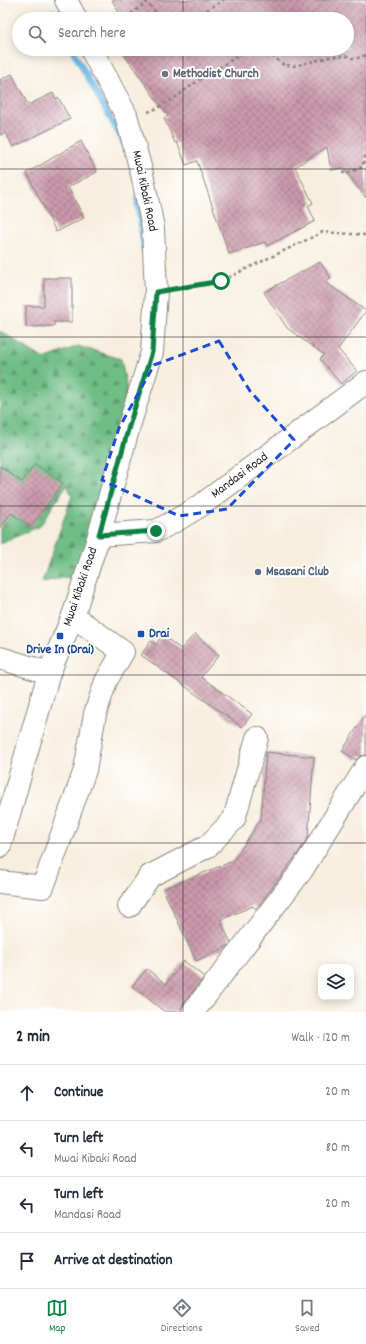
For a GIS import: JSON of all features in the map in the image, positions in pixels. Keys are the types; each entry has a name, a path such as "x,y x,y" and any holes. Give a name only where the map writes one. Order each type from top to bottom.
{"main road":[{"path":"66,0 72,12"},
{"name":"Mwai Kibaki Road","path":"0,846 49,673 73,616 99,535 129,426 152,352 156,292 153,228 142,174 126,115 95,56"},
{"name":"Mandasi Road","path":"99,535 156,531 175,521 200,506 366,382"},
{"path":"0,882 43,886 85,770 95,714 106,681 123,652 73,616"},
{"path":"0,658 49,673"},
{"path":"128,906 150,876 208,846 234,819 257,738"},
{"path":"193,1012 302,870 366,767"}],"path":[{"path":"204,12 224,0"},
{"path":"133,12 147,2 155,12"},
{"path":"272,56 284,65 294,66 330,57 347,56 355,59 366,55"},
{"path":"126,115 149,112 167,104 237,56"},
{"path":"342,173 351,172 362,167 366,154"},
{"path":"156,292 221,281 323,232 366,235"}],"highlighted area":[{"path":"219,341 250,391 294,440 227,509 179,516 102,480 119,428 154,365"}],"green space":[{"path":"0,331 44,359 78,346 121,359 131,411 86,574 42,582 72,496 67,484 40,526 0,544 0,376 2,376 0,363"}],"building":[{"path":"112,0 366,0 366,198 343,168 331,170 327,147 295,167 313,203 308,206 315,221 267,246 265,242 229,254 197,161 186,165 177,142 175,143 164,118 168,116 125,56 354,56 354,12 119,12"},
{"path":"12,74 28,105 53,93 56,99 58,97 70,119 13,147 6,133 0,135 0,80"},
{"path":"81,141 97,172 68,187 84,218 56,232 27,173"},
{"path":"320,262 331,278 325,282 366,311 338,349 357,371 341,384 320,359 324,355 287,328 264,292"},
{"path":"44,278 72,278 72,322 54,322 54,326 26,327 26,306 44,306"},
{"path":"35,464 63,483 31,527 11,513 0,528 0,466 22,482"},
{"path":"195,634 219,655 201,677 252,714 242,727 141,655 151,641 156,645 162,635 181,649"},
{"path":"366,714 366,755 360,756 356,760 342,751"},
{"path":"266,752 314,757 308,837 298,853 256,909 253,906 220,920 231,943 228,946 196,961 163,889 233,861 261,819"},
{"path":"184,961 204,977 183,1004 181,1012 165,1012 132,986 147,969 166,984"}],"waterway":[{"path":"76,56 125,145"},
{"path":"137,200 144,250"}],"place":[{"name":"Methodist Church","path":"165,74"},
{"name":"Msasani Club","path":"258,572"},
{"name":"Drai","path":"141,634"},
{"name":"Drive In (Drai)","path":"60,636"}],"route":[{"path":"156,531 99,535 129,426 152,352 156,292 221,281"}]}
